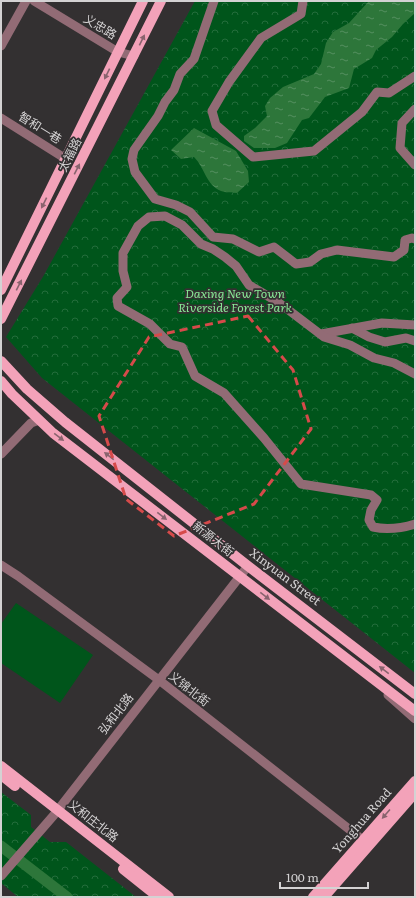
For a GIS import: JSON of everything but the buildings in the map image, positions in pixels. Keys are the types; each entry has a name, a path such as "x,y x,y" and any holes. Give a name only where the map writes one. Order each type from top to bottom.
{"main road":[{"name":"太福路","path":"1,290 143,1"},
{"name":"太福路","path":"1,319 161,1"},
{"name":"Xinyuan Street","path":"1,361 27,389 65,422 248,566 415,694"},
{"name":"新源大街","path":"1,381 54,433 415,711"},
{"path":"403,684 415,690"},
{"name":"义和庄北路","path":"1,766 158,897"},
{"name":"义和庄北路","path":"1,775 55,812 169,897"},
{"name":"Yonghua Road","path":"313,897 414,790"},
{"name":"Yonghua Road","path":"324,897 414,790"}],"street":[{"path":"1,46 26,1"},
{"name":"义忠路","path":"34,1 118,52 134,56"},
{"path":"214,1 194,58 180,74 174,90 134,150 132,159 135,172 155,199 176,205 190,212 213,237 232,239 259,252 274,247 296,264 310,262 321,254 337,250 394,258 404,250 405,240 415,238"},
{"path":"303,1 301,14 261,38 229,82 212,111 216,125 253,158 314,151 362,112 378,92 389,93 415,76"},
{"path":"415,109 402,122 400,148 415,165"},
{"name":"智和一巷","path":"1,118 66,159"},
{"path":"415,374 394,363 374,358 350,345 324,337 278,302 249,285 236,266 225,257 201,244 182,225 166,216 149,217 138,226 123,254 127,287 117,298 118,306 150,324 170,344 182,347 196,376 224,393 264,438 300,484 371,495 377,500 369,520 373,527 381,529 405,527 415,524"},
{"path":"322,334 382,323 415,325"},
{"path":"352,328 369,338 386,342 406,338 415,341"},
{"path":"1,454 31,423 40,420"},
{"name":"义锦北街","path":"1,565 159,680 359,837"},
{"name":"弘和北路","path":"3,873 55,812 248,566"},
{"path":"374,679 392,700 415,719"}],"highlighted area":[{"path":"248,316 293,370 311,429 254,504 174,536 126,499 99,416 149,337"}],"green space":[{"name":"Daxing New Town Riverside Forest Park","path":"195,1 415,1 415,673 42,378 6,337 44,275"},
{"path":"16,603 93,655 60,703 1,663 1,624"},
{"path":"1,792 31,815 31,827 50,842 66,842 136,897 18,897 1,883"}],"water":[{"path":"369,1 415,1 415,13 392,37 376,50 372,58 354,69 349,88 325,97 309,118 302,120 287,143 275,148 254,148 244,141 244,136 267,116 265,106 270,98 283,87 314,74 321,64 326,43 333,32 349,23"},
{"path":"194,128 236,151 248,171 249,182 237,193 223,192 216,188 209,181 198,161 194,157 181,159 171,150"}],"waterway":[{"path":"1,846 67,897"}]}
